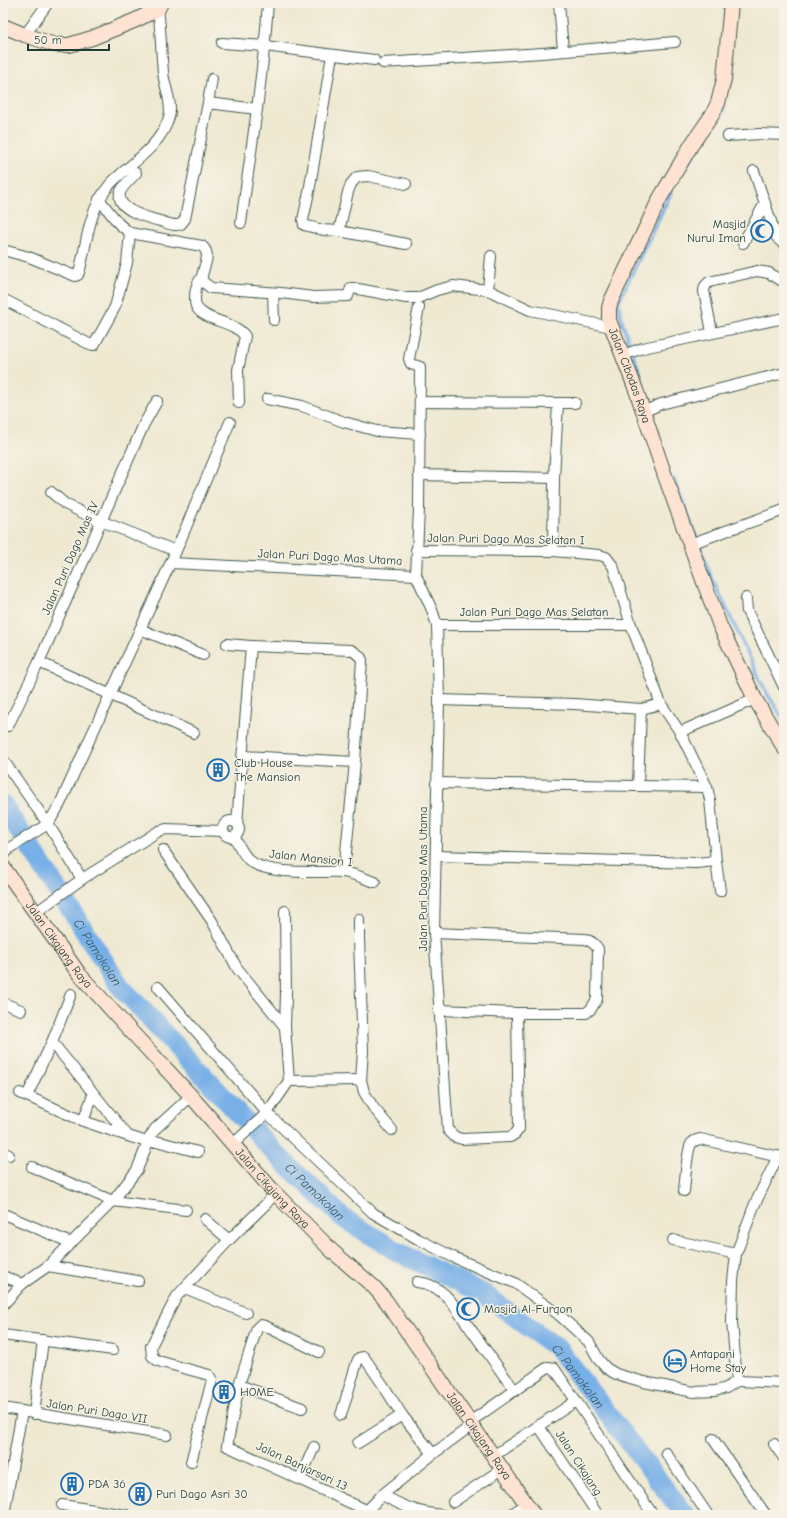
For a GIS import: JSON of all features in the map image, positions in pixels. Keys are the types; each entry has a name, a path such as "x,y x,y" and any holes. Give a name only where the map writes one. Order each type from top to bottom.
{"street":[{"path":"25,36 48,3"},
{"path":"241,223 265,46 268,3"},
{"path":"559,3 563,50"},
{"name":"Jalan Cibodas Raya","path":"732,3 724,79 720,98 712,115 692,144 660,198 609,308 609,320 611,327 626,354 648,410 665,476 696,542 720,626 755,699 784,748"},
{"path":"3,26 25,36 55,45 69,45 80,43 116,29 159,6 163,73 170,107 170,116 167,124 154,144 113,181 99,199 91,220 78,275 75,276 29,257 3,250"},
{"path":"222,43 265,46 378,61 542,53 563,50 675,42"},
{"path":"332,55 303,220 304,225 323,230 339,231 406,244"},
{"path":"136,173 124,186 120,193 124,206 137,214 150,219 176,226 181,224 185,219 193,182 212,80"},
{"path":"208,102 257,109"},
{"path":"728,136 760,134 784,135"},
{"path":"754,171 776,236 784,244"},
{"path":"339,231 350,184 357,177 368,176 406,184"},
{"path":"99,199 120,224 130,233 202,246 205,248 208,257 201,278 196,285 196,305 197,309 237,328 245,336 238,370 239,403"},
{"path":"743,243 765,203"},
{"path":"3,299 89,344 94,345 115,307 127,263 130,233"},
{"path":"488,290 491,256"},
{"path":"712,332 704,291 706,284 757,271 769,273 784,282"},
{"path":"201,278 202,281 211,288 334,298 348,296 351,288 406,298 418,298 437,290 453,286 488,290 530,310 611,327"},
{"path":"273,293 274,320"},
{"path":"416,575 420,476 420,367 411,364 409,359 419,307"},
{"path":"626,354 643,348 712,332 784,318"},
{"path":"648,410 661,404 784,373"},
{"path":"267,399 302,406 344,422 377,430 420,434"},
{"name":"Jalan Puri Dago Mas IV","path":"8,726 39,662 144,424 157,401"},
{"path":"421,402 575,403"},
{"path":"553,551 554,478 558,404"},
{"path":"3,856 11,847 48,824 60,804 176,552 230,422"},
{"path":"420,476 554,478"},
{"path":"51,492 64,504 74,509 176,552"},
{"path":"696,542 784,510"},
{"name":"Jalan Puri Dago Mas Selatan I","path":"416,550 553,551 598,555 606,557 610,560 631,625 661,704 680,732 707,787 710,800 720,891"},
{"name":"Jalan Puri Dago Mas Utama","path":"171,563 416,575 437,625 439,700 436,783 434,933 448,1130 455,1138 510,1137 519,1129 517,1013"},
{"path":"746,598 748,611 784,687"},
{"name":"Jalan Puri Dago Mas Selatan","path":"437,625 631,625"},
{"path":"140,628 203,655"},
{"path":"227,644 351,650 359,655 362,660 355,762 344,872"},
{"path":"35,913 48,902 79,881 159,831 166,829 223,831 227,836 234,836 238,830 237,824 250,646"},
{"path":"39,662 194,733"},
{"path":"680,732 755,699"},
{"path":"439,700 575,704 641,709 661,704"},
{"path":"638,786 641,709"},
{"path":"242,756 355,762"},
{"path":"3,760 48,824 79,881"},
{"path":"436,783 707,787"},
{"path":"223,831 223,827 227,822 231,821 237,824"},
{"name":"Jalan Mansion I","path":"234,836 242,852 249,860 257,865 269,869 324,873 344,872 375,882"},
{"path":"163,850 212,921 237,968 285,1028"},
{"path":"436,856 696,863 716,862"},
{"name":"Jalan Cikajang Raya","path":"3,867 80,975 234,1142 275,1193 332,1251 374,1287 386,1301 530,1510"},
{"path":"234,1142 264,1116 289,1081 285,1028 286,994 284,911"},
{"path":"360,919 359,939 363,1051 361,1080 364,1092 373,1107 392,1130"},
{"path":"434,933 585,939 591,942 598,949 597,999 591,1010 586,1013 517,1013 439,1010"},
{"path":"158,987 264,1116 373,1213 453,1257 515,1283 558,1314 589,1342 599,1360 611,1371 644,1382 694,1392 715,1391 726,1388 737,1381 784,1384"},
{"path":"71,994 52,1042 23,1095 83,1121 128,1136 147,1142 160,1142 198,1152"},
{"path":"3,1003 21,1010"},
{"path":"52,1042 93,1095 128,1136"},
{"path":"289,1081 361,1080"},
{"path":"83,1121 93,1095"},
{"path":"3,1305 22,1284 48,1266 113,1201 137,1170 147,1142 155,1129 192,1096"},
{"path":"684,1191 690,1149 691,1145 696,1140 700,1139 781,1157 754,1206 736,1254 733,1281 732,1322 737,1381"},
{"path":"32,1167 113,1201 186,1210"},
{"path":"191,1462 211,1385 211,1377 209,1375 154,1359 151,1346 174,1301 275,1193"},
{"path":"6,1215 71,1243"},
{"path":"205,1218 230,1240"},
{"path":"673,1240 736,1254"},
{"path":"48,1266 138,1281"},
{"path":"3,1276 22,1284"},
{"path":"417,1282 421,1282 440,1290 450,1300 515,1392"},
{"path":"185,1288 246,1312"},
{"path":"302,1408 239,1385 255,1331 260,1325 265,1326 319,1352"},
{"path":"3,1335 113,1350"},
{"path":"34,1414 43,1340"},
{"path":"341,1415 357,1362 359,1358 362,1357 366,1359 402,1416 433,1454"},
{"path":"365,1513 382,1495 433,1454 548,1367 554,1368 653,1515"},
{"name":"Jalan Banjarsari 13","path":"239,1385 228,1446 300,1479 365,1513"},
{"path":"493,1456 576,1401"},
{"name":"Jalan Puri Dago VII","path":"3,1408 167,1435"},
{"path":"4,1515 7,1482 22,1411"},
{"path":"358,1443 402,1416"},
{"name":"Jalan Cikajang","path":"538,1425 598,1515"},
{"path":"713,1439 766,1515"},
{"path":"774,1444 784,1458"},
{"path":"300,1479 314,1446"},
{"path":"666,1453 708,1515"},
{"path":"453,1502 502,1469"},
{"path":"382,1495 407,1508 425,1514 443,1515"},
{"path":"62,1505 95,1513 126,1515"},
{"path":"510,1515 530,1510"}],"waterway":[{"path":"731,77 732,69"},
{"path":"719,117 725,107"},
{"path":"689,162 710,130"},
{"path":"643,391 639,371 623,325 618,303 671,193"},
{"path":"674,479 711,576 765,690 784,720"},
{"name":"Ci Pamokolan","path":"3,805 120,986 276,1154 343,1218 398,1252 484,1294 557,1348 685,1515"}],"place":[{"name":"Masjid Nurul Iman","path":"762,231"},
{"name":"Club House The Mansion","path":"218,770"},
{"name":"Masjid Al-Furqon","path":"468,1309"},
{"name":"Antapani Home Stay","path":"675,1361"},
{"name":"HOME","path":"224,1392"},
{"name":"PDA 36","path":"72,1484"},
{"name":"Puri Dago Asri 30","path":"140,1494"}]}
